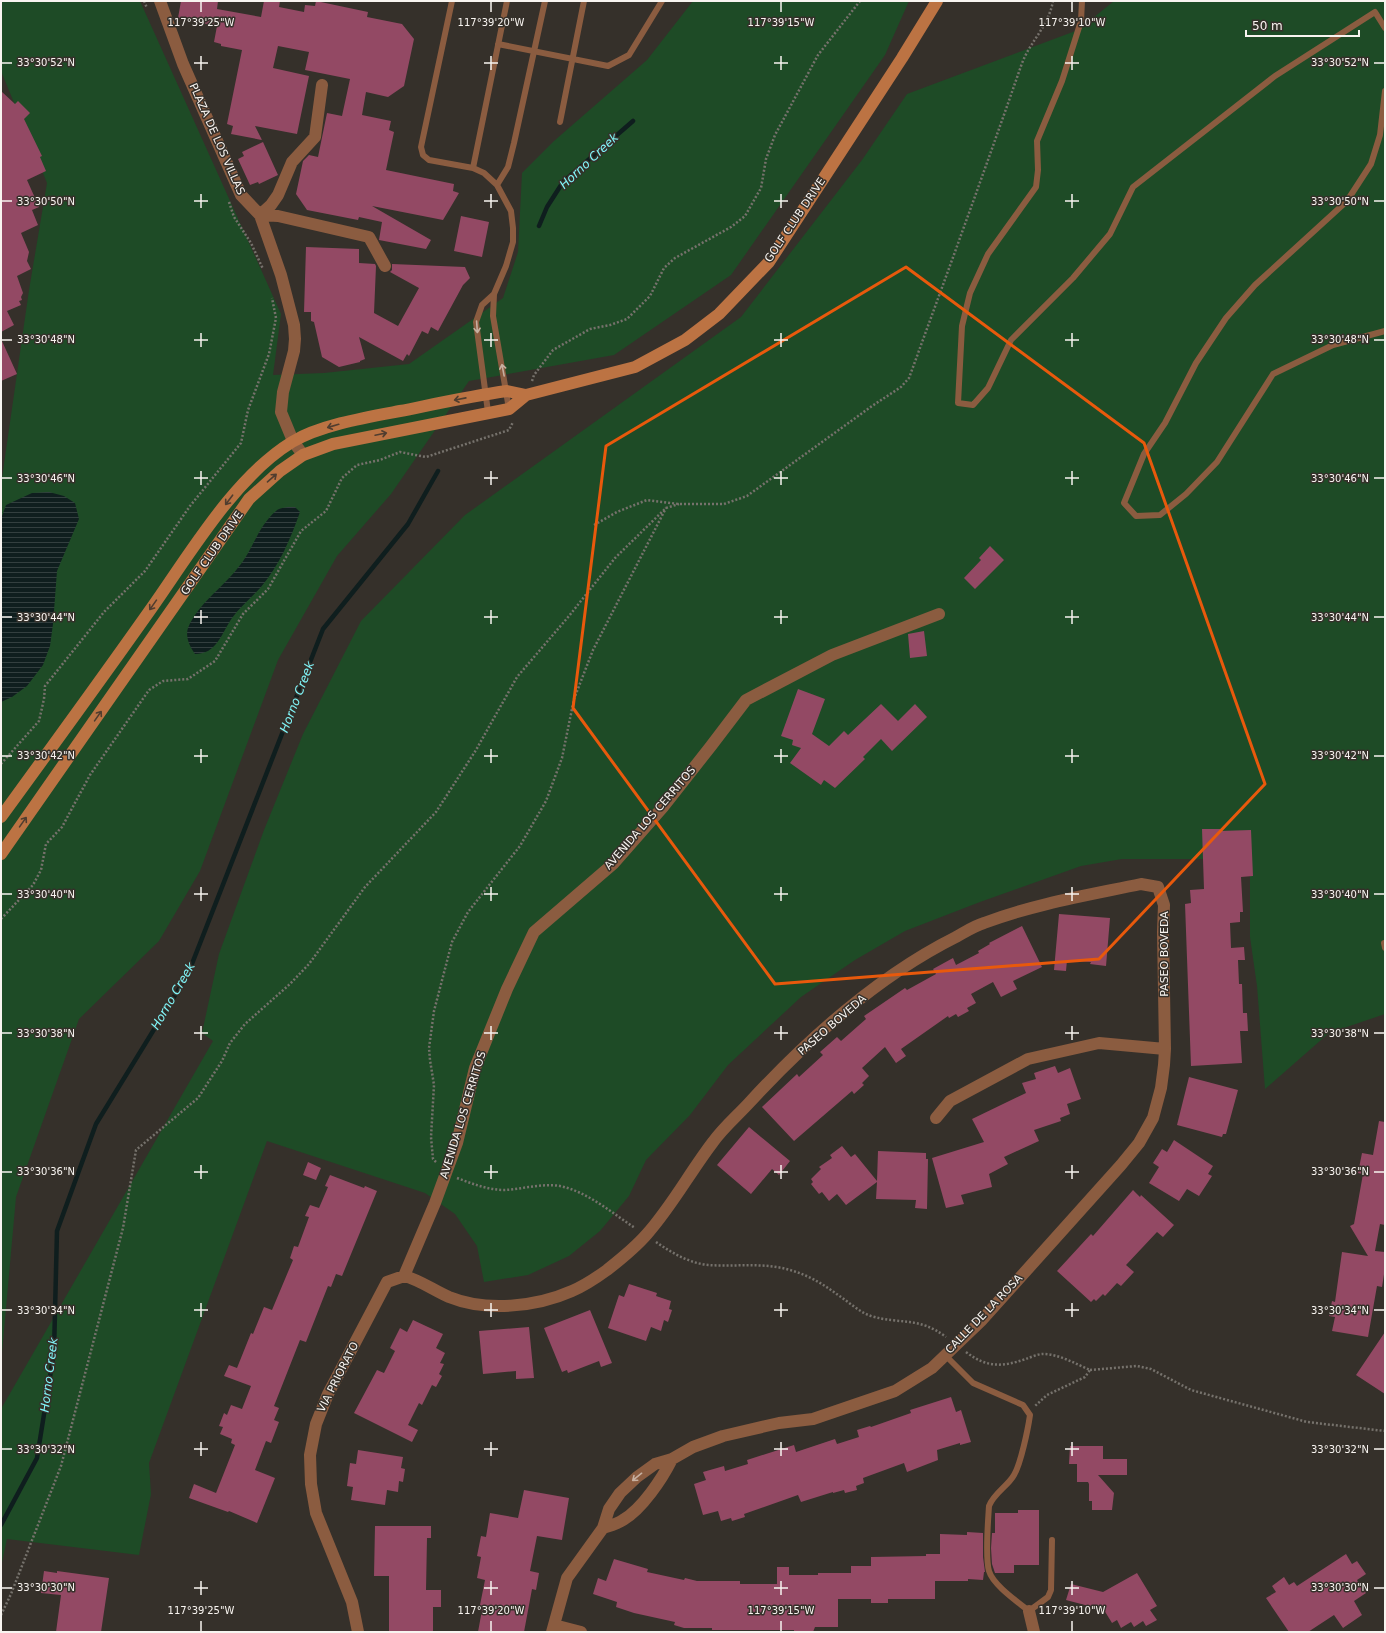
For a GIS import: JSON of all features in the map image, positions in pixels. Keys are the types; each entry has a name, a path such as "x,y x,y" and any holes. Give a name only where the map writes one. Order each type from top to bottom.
{"street":[{"name":"PLAZA DE LOS VILLAS","path":"160,1 183,64 241,195 260,215 280,275 294,325 294,351 281,405 281,412 293,441 303,456"},
{"name":"GOLF CLUB DRIVE","path":"1,854 249,499 280,472 303,456 333,444 509,409 526,395 635,367 685,340 719,314 769,262 902,58 937,1"},
{"path":"260,215 271,205 278,195 292,162 315,137 322,85"},
{"path":"260,215 278,216 369,237 385,266"},
{"name":"GOLF CLUB DRIVE","path":"1,817 67,728 242,483 272,457 293,441 321,430 354,420 506,391 526,395"},
{"name":"AVENIDA LOS CERRITOS","path":"404,1276 435,1204 457,1143 475,1068 507,989 534,932 613,864 663,807 746,700 832,655 939,614"},
{"name":"PASEO BOVEDA","path":"404,1276 414,1279 450,1297 481,1304 515,1305 547,1300 573,1291 597,1277 625,1256 646,1236 673,1200 713,1141 766,1085 823,1029 888,978 932,949 983,923 1032,908 1141,884 1158,887 1164,905 1165,1049"},
{"path":"936,1118 950,1101 1028,1059 1099,1042 1165,1049"},
{"name":"CALLE DE LA ROSA","path":"553,1628 567,1578 602,1528 609,1509 620,1493 637,1477 655,1464 672,1459 693,1447 723,1436 772,1424 813,1419 895,1391 932,1368 945,1356 981,1321 1139,1143 1153,1118 1161,1088 1165,1049"},
{"name":"VIA PRIORATO","path":"358,1632 352,1602 316,1513 310,1455 316,1424 328,1394 387,1282 404,1276"},
{"path":"602,1528 623,1521 638,1508 664,1474 672,1459"},
{"path":"1029,1611 1034,1632"},
{"path":"553,1628 580,1632"}],"lane":[{"path":"452,1 421,147 423,155 429,160 473,168 484,173 497,185 510,211 513,228 513,242 506,266 494,294 492,316 509,409"},
{"path":"473,168 507,1"},
{"path":"497,185 508,167 545,1"},
{"path":"560,122 584,1"},
{"path":"498,44 608,66 629,55 662,1"},
{"path":"1082,1 1081,21 1062,81 1037,141 1038,170 1036,187 988,254 970,293 962,326 958,403 973,405 988,388 1012,340 1073,278 1110,234 1133,187 1275,76 1375,12 1385,28"},
{"path":"1385,91 1380,135 1371,164 1347,201 1256,285 1226,318 1196,363 1164,423 1144,454 1124,503 1136,516 1160,515 1186,494 1217,462 1273,374 1333,345 1385,331"},
{"path":"488,412 476,322 482,305 494,294"},
{"path":"945,1356 973,1383 1023,1405 1030,1415 1029,1426 1014,1475 992,1499 989,1506 988,1559 989,1572 994,1581 1029,1611 1048,1597 1051,1590 1052,1540"}],"path":[{"path":"144,1 150,15"},
{"path":"526,395 534,375 553,350 590,329 610,325 627,319 650,296 664,268 675,258 731,227 745,216 761,188 766,159 775,134 818,55 860,1"},
{"path":"594,525 617,512 648,500 679,504 724,504 747,496 865,410 901,387 909,378 972,208 1022,61 1049,18 1053,1"},
{"path":"227,197 234,217 251,243 264,270"},
{"path":"1,764 39,721 44,699 45,686 104,612 145,570 190,506 241,443 248,410 269,354 276,318 271,297"},
{"path":"1,919 33,885 41,870 46,844 62,827 90,775 149,690 163,681 188,679 215,661 243,614 268,588 301,531 326,511 342,478 357,466 380,460 400,452 426,457 510,430 513,422"},
{"path":"1,1615 11,1594 61,1466 123,1228 136,1150 198,1098 222,1061 230,1042 245,1024 290,984 309,964 365,887 436,812 476,750 517,677 569,616 615,558 666,508 679,504"},
{"path":"646,1236 689,1261 708,1265 766,1266 788,1269 807,1276 839,1295 866,1314 882,1319 926,1325 935,1329 980,1362 993,1366 1004,1366 1043,1354 1059,1357 1090,1370 1137,1366 1151,1369 1191,1390 1307,1422 1385,1431"},
{"path":"1028,1411 1047,1395 1085,1378 1090,1370"}],"highlighted area":[{"path":"906,267 1144,443 1265,784 1099,959 775,984 573,708 606,446"}],"green space":[{"path":"1,1 140,1 281,314 273,375 324,373 409,364 503,298 518,252 522,173 554,141 647,60 693,1 909,1 885,55 731,275 614,355 469,381 391,494 337,556 278,660 200,871 159,941 79,1019 16,1197 1,1364 1,485 29,290 47,183 1,71"},
{"path":"1114,1 1385,1 1385,1014 1329,1033 1265,1089 1257,986 1250,937 1250,873 1227,859 1122,859 1081,866 980,902 905,931 855,960 801,997 728,1065 690,1115 646,1160 629,1196 600,1231 569,1256 528,1275 484,1282 477,1246 455,1214 425,1193 267,1141 149,1463 151,1494 139,1555 7,1539 1,1567 1,1409 213,1041 202,1033 219,954 264,830 303,734 361,621 465,515 741,317 862,160 907,94 1078,30"}],"shaded area":[{"path":"49,492 64,496 75,503 79,519 57,571 50,646 43,665 27,686 12,697 1,702 1,519 6,505 32,493"},
{"path":"295,507 300,512 293,532 279,561 261,587 235,614 218,642 209,651 195,654 187,635 192,619 242,562 264,524 270,517 277,510"}],"building":[{"path":"181,1 218,1 217,9 261,17 264,1 280,1 279,7 304,12 305,5 315,6 316,1 368,12 367,17 402,24 414,39 404,86 388,97 366,92 362,115 391,121 389,130 394,132 386,170 454,184 453,191 459,193 443,220 372,206 431,240 426,249 379,240 382,222 359,217 358,220 307,210 296,194 303,161 309,155 318,157 327,113 342,116 350,79 305,70 309,52 278,46 273,68 309,76 297,134 255,126 262,140 231,134 233,126 227,124 242,50 221,46 221,44 214,42 217,26 178,18"},
{"path":"1,91 15,104 18,101 30,113 24,119 42,156 40,157 46,171 27,180 39,207 32,210 38,225 21,233 29,252 27,261 31,269 17,276 23,293 21,297 22,300 19,301 21,305 7,311 14,325 1,332"},
{"path":"263,142 278,175 259,184 258,182 250,185 238,159 244,156 242,152"},
{"path":"461,216 489,222 482,257 454,251"},
{"path":"306,247 359,249 359,263 375,264 376,266 374,313 398,326 419,288 390,272 392,270 392,264 465,267 470,278 463,285 438,331 431,327 428,334 422,331 409,356 407,354 403,361 359,337 365,359 360,362 339,367 322,357 314,322 311,321 311,312 304,312"},
{"path":"1,339 17,374 1,381"},
{"path":"990,546 1004,560 975,589 964,578 981,560 979,558"},
{"path":"924,631 927,656 910,658 908,634"},
{"path":"798,689 825,699 812,734 829,746 844,731 848,735 881,704 898,721 915,704 927,717 892,751 881,739 863,757 865,759 835,788 824,780 821,785 790,763 801,748 792,745 793,740 781,736"},
{"path":"1202,829 1220,829 1220,831 1251,830 1253,876 1241,877 1243,912 1240,912 1240,922 1230,923 1231,948 1244,947 1245,960 1238,960 1239,984 1242,984 1243,1013 1247,1013 1248,1031 1240,1031 1242,1063 1191,1066 1185,904 1191,903 1190,890 1204,889"},
{"path":"1059,914 1110,918 1106,966 1090,964 1091,962 1067,960 1066,971 1054,970"},
{"path":"1022,926 1042,967 1013,981 1017,989 1001,997 993,982 971,994 976,1003 967,1008 969,1011 958,1017 956,1014 949,1018 948,1016 901,1049 906,1056 896,1063 885,1047 862,1068 869,1076 862,1083 864,1085 854,1094 852,1091 794,1141 762,1107 797,1074 799,1077 823,1055 820,1052 837,1037 841,1041 866,1019 864,1016 905,988 907,990 936,974 933,969 953,958 956,965 979,953 978,951 990,944 989,943"},
{"path":"1055,1066 1058,1073 1070,1068 1081,1099 1067,1104 1070,1114 1060,1118 1061,1121 1034,1130 1039,1141 1004,1157 1008,1164 989,1174 992,1187 961,1195 964,1204 946,1208 932,1158 984,1142 972,1119 1026,1093 1022,1083 1036,1079 1034,1073"},
{"path":"1189,1077 1238,1090 1226,1134 1223,1134 1222,1137 1177,1125"},
{"path":"1379,1121 1385,1122 1385,1225 1380,1224 1375,1251 1385,1252 1385,1268 1382,1287 1377,1286 1368,1337 1332,1331 1335,1317 1329,1316 1332,1301 1335,1302 1342,1252 1368,1256 1350,1226 1354,1224 1363,1174 1358,1173 1362,1153 1373,1155"},
{"path":"749,1127 790,1161 779,1175 772,1169 751,1194 717,1165"},
{"path":"1174,1140 1213,1166 1208,1174 1212,1176 1199,1196 1187,1189 1179,1201 1149,1183 1159,1167 1153,1163 1162,1149 1167,1152"},
{"path":"842,1146 851,1157 855,1154 877,1181 878,1151 926,1153 926,1159 928,1159 927,1209 915,1208 916,1200 876,1199 877,1182 846,1205 837,1194 829,1201 822,1192 819,1194 811,1184 813,1182 811,1179 821,1169 819,1167 832,1158 830,1155"},
{"path":"308,1162 321,1168 316,1180 303,1175"},
{"path":"330,1175 364,1188 365,1186 377,1191 342,1276 336,1274 331,1287 328,1286 306,1342 300,1340 274,1406 279,1408 274,1420 279,1422 271,1443 266,1441 255,1470 275,1478 257,1523 229,1511 228,1512 189,1498 194,1484 216,1493 235,1445 231,1443 232,1439 220,1434 223,1427 219,1426 224,1413 227,1415 231,1405 242,1409 251,1386 224,1376 229,1365 237,1368 251,1333 253,1334 264,1307 272,1310 293,1260 290,1258 294,1246 298,1247 309,1217 305,1216 310,1205 319,1208 328,1187 325,1186"},
{"path":"1133,1190 1140,1197 1141,1195 1174,1225 1163,1237 1157,1232 1126,1265 1134,1272 1121,1286 1117,1283 1105,1296 1103,1294 1096,1301 1094,1299 1091,1302 1057,1271 1091,1234 1093,1236"},
{"path":"629,1284 657,1293 656,1296 671,1301 669,1309 672,1310 668,1322 664,1320 661,1331 651,1327 646,1341 608,1328 619,1295 624,1297"},
{"path":"590,1310 612,1363 601,1367 599,1361 568,1373 567,1370 562,1372 544,1328"},
{"path":"413,1320 443,1334 436,1348 445,1353 440,1363 444,1364 439,1374 442,1376 436,1387 432,1385 422,1405 419,1403 408,1425 418,1430 412,1442 354,1413 377,1370 384,1373 395,1351 390,1348 400,1328 407,1332"},
{"path":"529,1327 534,1378 516,1379 516,1371 483,1374 479,1331"},
{"path":"1385,1332 1385,1394 1356,1375"},
{"path":"951,1397 956,1412 961,1410 971,1442 960,1445 960,1443 937,1450 938,1460 907,1472 904,1463 863,1478 864,1483 856,1486 857,1490 845,1493 844,1490 833,1492 801,1502 798,1495 744,1514 745,1517 732,1521 731,1518 721,1521 718,1511 703,1515 694,1484 706,1480 703,1472 724,1466 725,1471 748,1464 747,1460 794,1445 796,1452 835,1439 837,1444 859,1437 857,1430 871,1427 911,1413 910,1410"},
{"path":"1070,1446 1103,1446 1103,1459 1127,1459 1127,1475 1098,1475 1114,1493 1112,1510 1092,1510 1092,1501 1089,1501 1088,1482 1077,1482 1077,1464 1069,1464"},
{"path":"358,1450 403,1457 401,1468 405,1469 403,1482 399,1481 398,1492 387,1490 385,1505 351,1500 353,1487 347,1486 350,1463 356,1464"},
{"path":"524,1490 569,1498 562,1540 537,1536 530,1571 539,1573 536,1590 532,1589 524,1632 478,1632 482,1610 479,1610 485,1580 477,1578 481,1557 477,1556 481,1536 486,1537 490,1513 518,1518"},
{"path":"1018,1510 1039,1510 1039,1565 1014,1565 1014,1573 995,1573 992,1564 991,1548 992,1533 995,1533 995,1513 1018,1513"},
{"path":"375,1526 431,1526 431,1538 427,1538 426,1590 441,1590 441,1607 433,1607 433,1632 389,1632 389,1576 374,1576"},
{"path":"967,1532 983,1533 983,1557 985,1572 983,1580 968,1579 968,1581 935,1581 935,1599 888,1599 888,1603 871,1603 871,1599 838,1599 838,1627 815,1627 813,1632 794,1632 794,1630 712,1630 712,1628 684,1628 674,1625 675,1622 634,1613 616,1607 617,1602 593,1594 598,1578 606,1581 614,1559 648,1569 647,1572 684,1580 685,1578 697,1581 740,1581 740,1584 777,1584 777,1567 789,1567 789,1575 851,1573 851,1566 871,1566 871,1557 926,1556 926,1554 940,1554 940,1534 967,1535"},
{"path":"1346,1554 1352,1564 1357,1561 1366,1574 1357,1580 1366,1593 1354,1601 1362,1615 1343,1628 1334,1615 1308,1632 1289,1632 1266,1598 1276,1592 1272,1586 1284,1577 1289,1585 1294,1582 1297,1586"},
{"path":"44,1571 57,1573 57,1571 109,1578 101,1632 56,1632 61,1595 41,1593"},
{"path":"1137,1573 1157,1606 1150,1610 1157,1620 1146,1626 1143,1621 1134,1627 1131,1622 1121,1628 1117,1620 1112,1623 1104,1610 1066,1600 1071,1584 1103,1592"}],"waterway":[{"name":"Horno Creek","path":"539,226 547,207 563,182 633,121"},
{"name":"Horno Creek","path":"1,1525 37,1458 54,1352 57,1231 96,1124 188,974 323,629 408,524 438,471"}]}
